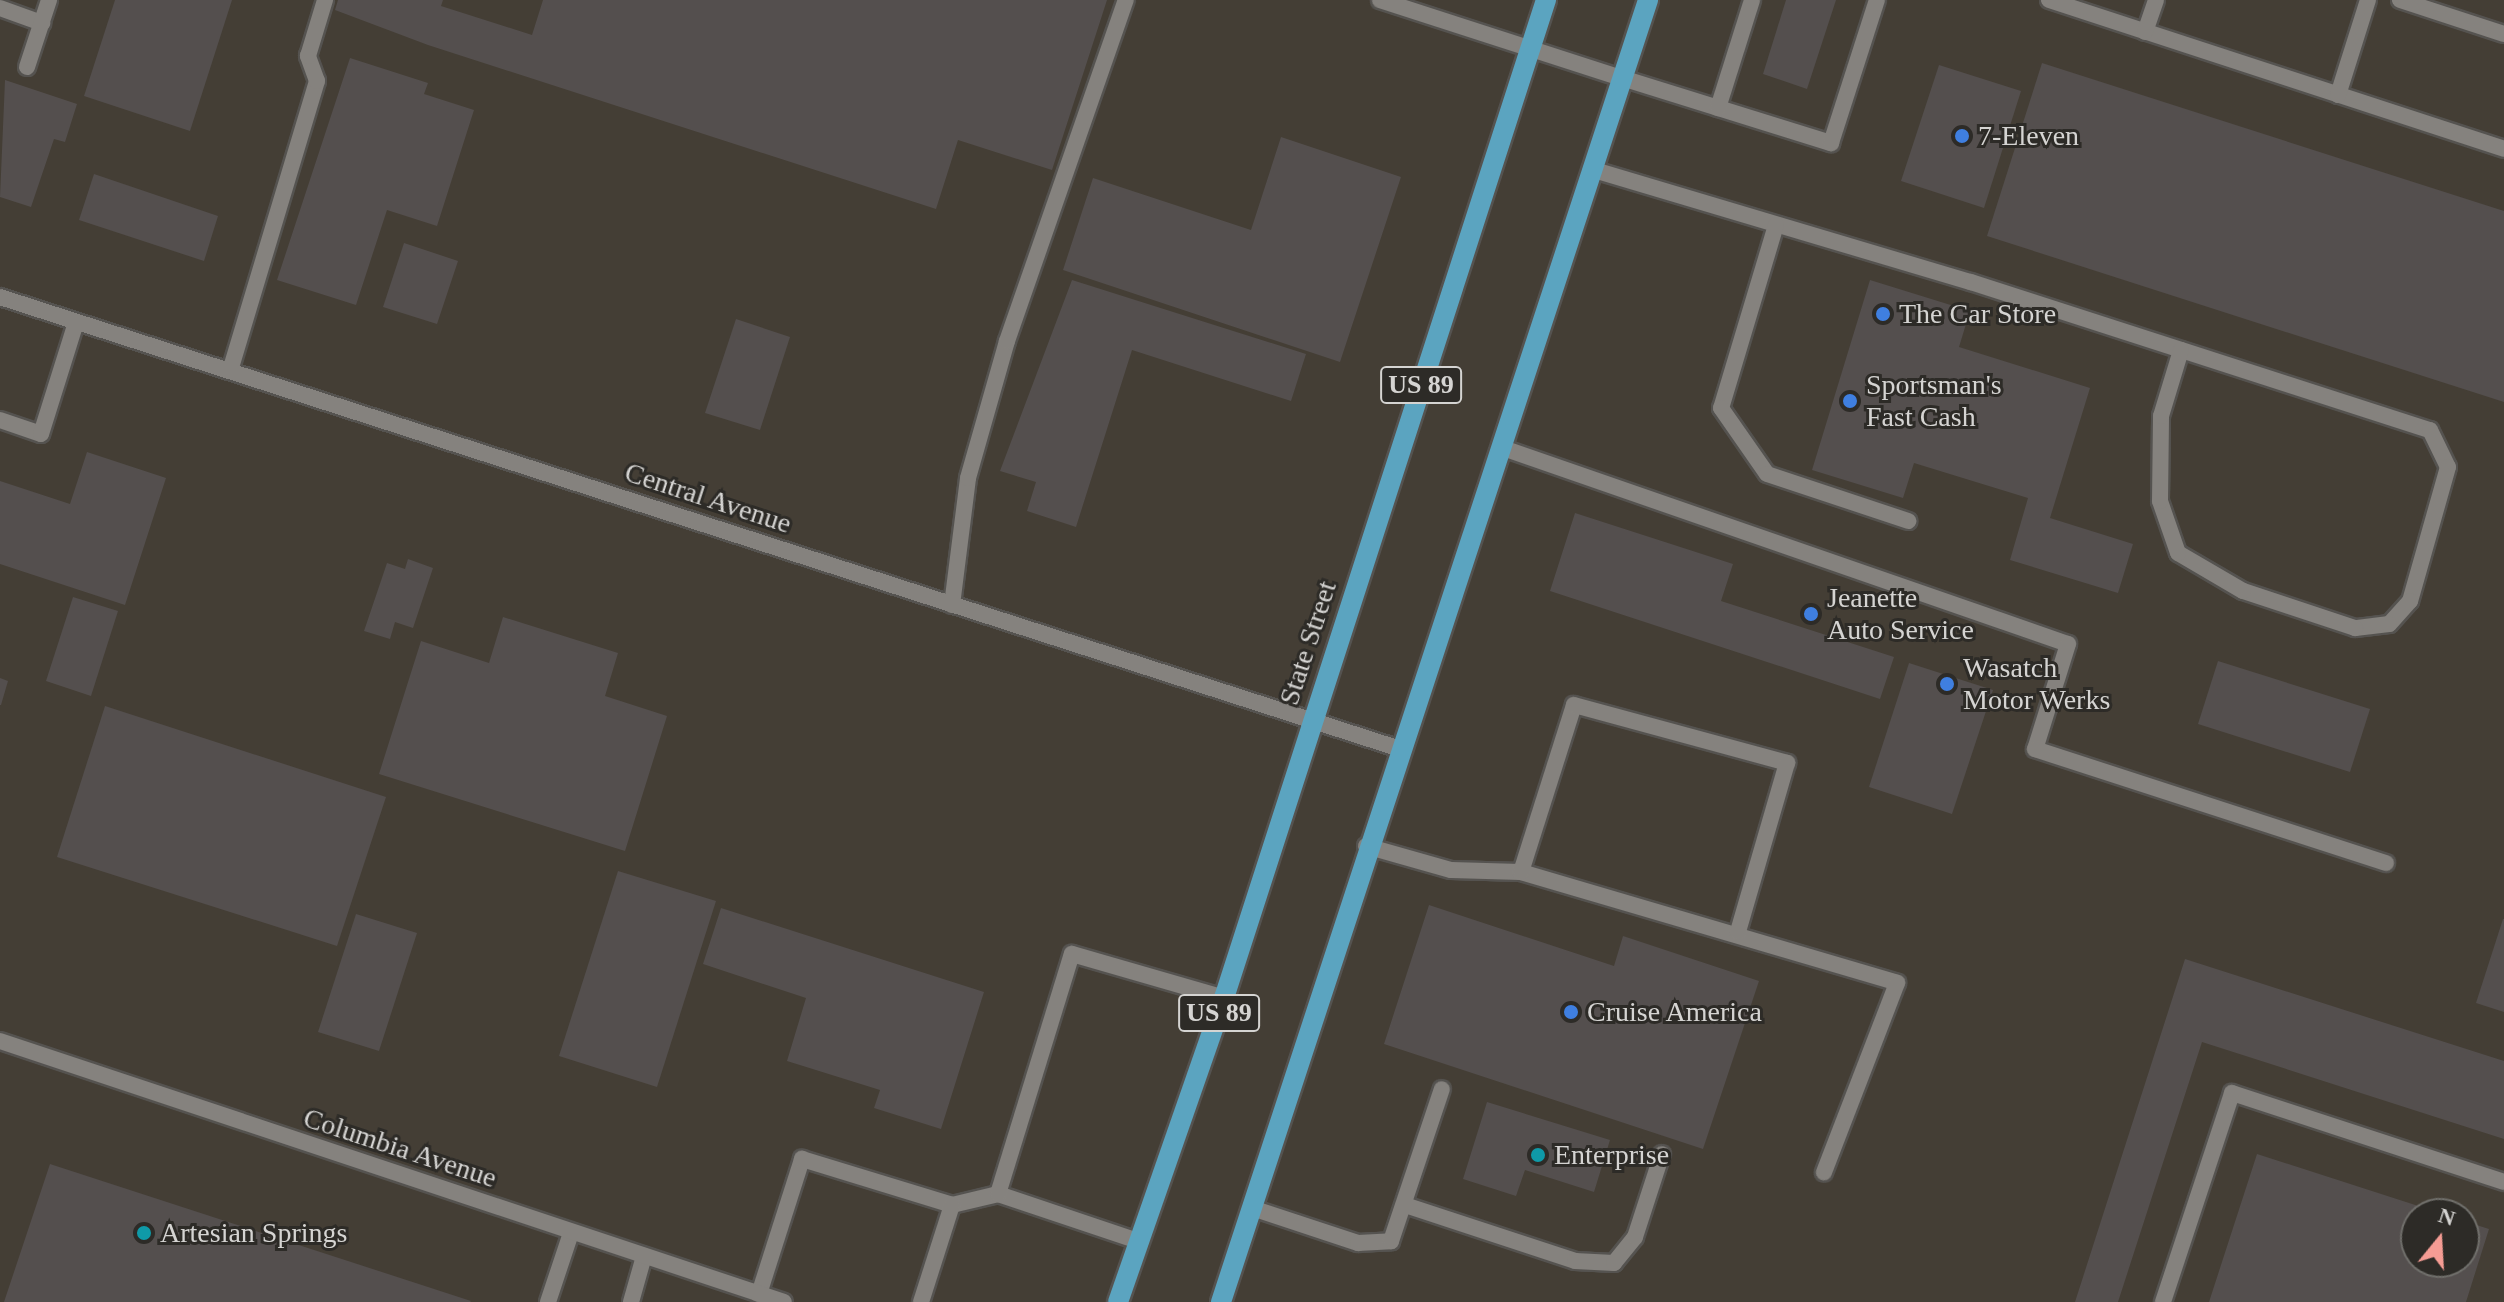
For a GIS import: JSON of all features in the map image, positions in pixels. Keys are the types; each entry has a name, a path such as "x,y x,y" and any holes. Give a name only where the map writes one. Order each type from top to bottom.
{"main road":[{"name":"State Street","path":"1118,1302 1224,998 1546,0"},
{"path":"1221,1302 1366,846 1648,0"}],"street":[{"path":"27,67 49,0"},
{"path":"230,371 317,81 308,56 325,0"},
{"path":"952,605 977,448 1126,0"},
{"path":"1380,0 1831,143 1877,0"},
{"path":"1718,108 1752,0"},
{"path":"2049,0 2504,149"},
{"path":"2145,32 2156,0"},
{"path":"2338,95 2368,0"},
{"path":"2400,0 2504,34"},
{"path":"0,8 42,23"},
{"path":"1591,169 2181,350 2430,430 2448,467 2410,601 2389,624 2355,628 2243,591 2178,553 2160,501 2161,416 2181,350"},
{"path":"1776,225 1721,408 1767,474 1908,521"},
{"name":"Central Avenue","path":"0,297 1400,749"},
{"path":"0,420 41,434 76,322"},
{"path":"1500,447 2068,644 2035,749 2386,863"},
{"path":"1521,872 1574,705 1787,763 1738,932"},
{"path":"1366,846 1451,870 1521,872 1738,932 1897,983 1824,1172"},
{"path":"998,1194 1072,954 1224,998"},
{"name":"Columbia Avenue","path":"0,1041 784,1302"},
{"path":"1252,1208 1358,1243 1391,1241 1442,1089"},
{"path":"2163,1302 2232,1093 2504,1182"},
{"path":"1405,1205 1575,1261 1614,1263 1635,1237 1662,1154"},
{"path":"759,1294 802,1159 952,1205 998,1194 1138,1241"},
{"path":"921,1302 952,1205"},
{"path":"548,1302 571,1233"},
{"path":"631,1302 644,1256"}],"shaded area":[{"path":"0,0 2504,0 2504,1302 0,1302"}],"building":[{"path":"115,0 232,0 190,131 84,96"},
{"path":"338,0 443,0 441,6 532,35 543,0 1107,0 1052,170 958,140 936,209 428,45 335,10"},
{"path":"1786,0 1836,0 1807,89 1763,74"},
{"path":"350,58 428,83 424,94 474,110 437,226 387,210 356,305 277,280"},
{"path":"2042,63 2504,211 2504,402 1987,236"},
{"name":"7-Eleven","path":"1939,65 2021,91 1984,208 1901,181"},
{"path":"5,80 77,104 65,142 54,139 31,207 0,197"},
{"path":"1281,137 1401,177 1340,362 1063,270 1093,178 1251,230"},
{"path":"94,174 218,216 204,261 79,220"},
{"path":"404,243 458,261 437,324 383,307"},
{"path":"1072,280 1306,354 1291,401 1132,350 1076,527 1027,511 1036,482 1000,471"},
{"path":"1870,280 1970,311 1959,347 2090,388 2050,518 2133,544 2118,593 2010,560 2028,498 1914,463 1903,498 1812,470"},
{"path":"736,319 790,337 760,430 705,413"},
{"path":"87,452 166,478 125,605 0,564 0,481 70,504"},
{"path":"1575,513 1733,564 1721,601 1894,657 1880,699 1550,591"},
{"path":"408,559 433,568 413,628 395,622 390,639 364,631 387,563 405,569"},
{"path":"73,597 118,611 91,696 46,681"},
{"path":"503,617 618,653 605,696 667,716 625,851 379,774 421,641 489,663"},
{"path":"2218,661 2370,709 2350,772 2198,724"},
{"path":"1909,663 1993,690 1952,814 1869,787"},
{"path":"0,678 8,681 1,705 0,705"},
{"path":"105,706 386,797 337,946 57,857"},
{"path":"618,871 716,901 657,1087 559,1056"},
{"name":"Cruise America","path":"1429,905 1614,966 1623,936 1759,981 1703,1149 1384,1044"},
{"path":"721,908 984,992 941,1129 874,1108 880,1090 787,1061 806,998 703,964"},
{"path":"356,914 417,933 379,1051 318,1032"},
{"path":"2504,919 2504,1012 2476,1003"},
{"path":"2185,959 2504,1061 2504,1139 2202,1042 2118,1302 2075,1302"},
{"name":"Enterprise","path":"1487,1102 1610,1140 1594,1192 1525,1170 1516,1196 1463,1179"},
{"path":"2257,1154 2400,1200 2400,1278 2474,1278 2466,1302 2209,1302"},
{"name":"Artesian Springs","path":"50,1164 471,1301 4,1302"},
{"path":"2480,1226 2489,1229 2480,1258"}],"place":[{"name":"7-Eleven","path":"1962,136"},
{"name":"The Car Store","path":"1883,314"},
{"name":"Sportsman's Fast Cash","path":"1850,401"},
{"name":"Jeanette Auto Service","path":"1811,614"},
{"name":"Wasatch Motor Werks","path":"1947,684"},
{"name":"Cruise America","path":"1571,1012"},
{"name":"Enterprise","path":"1538,1155"},
{"name":"Artesian Springs","path":"144,1233"}]}
